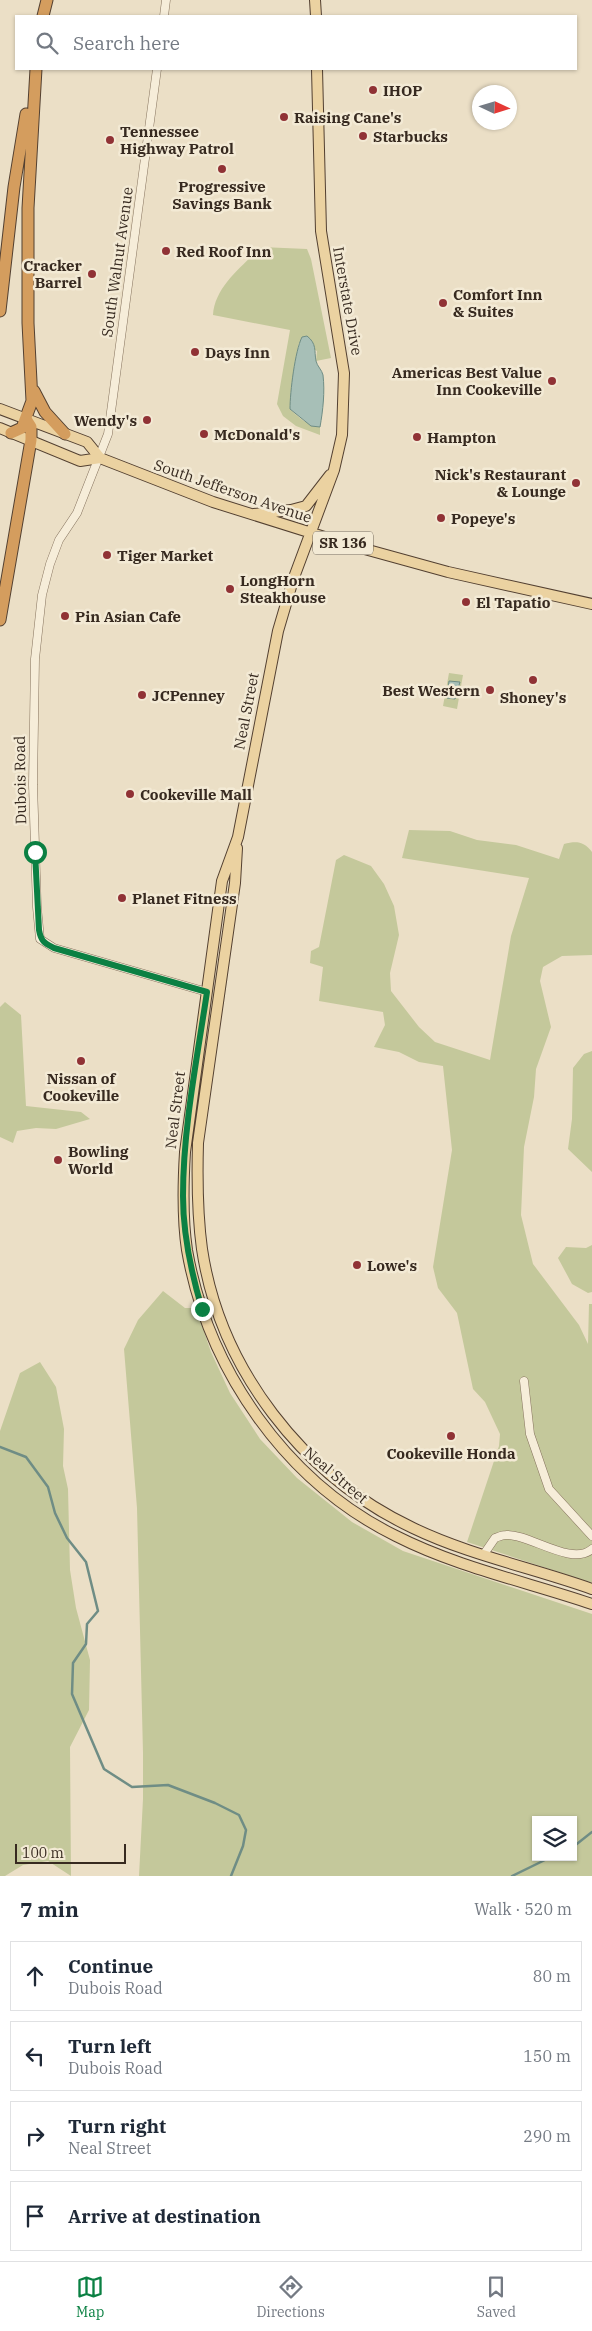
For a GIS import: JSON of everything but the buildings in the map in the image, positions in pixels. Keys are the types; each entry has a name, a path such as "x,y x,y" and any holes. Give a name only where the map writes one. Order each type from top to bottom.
{"highway":[{"path":"44,15 47,0"},
{"path":"0,311 14,187 35,70"},
{"path":"6,430 22,428 32,406 30,383 28,208 35,70"},
{"path":"30,383 44,412 65,434"},
{"path":"0,620 31,440 30,427 26,420"}],"main road":[{"path":"316,0 316,15"},
{"name":"Interstate Drive","path":"310,533 334,470 342,435 344,373 321,231 317,70"},
{"name":"South Jefferson Avenue","path":"0,409 87,442 100,458 177,489 251,514 310,533 456,574 592,604"},
{"name":"South Jefferson Avenue","path":"6,430 80,461 100,458"},
{"path":"251,514 291,510 306,506 334,470"},
{"name":"Neal Street","path":"310,533 293,580 278,631 238,837 236,883 198,1143 198,1212 202,1250 212,1293 225,1330 258,1394 308,1455 348,1489 389,1516 414,1529 592,1589"},
{"name":"Neal Street","path":"238,837 222,881 185,1152 183,1197 187,1249 202,1309 216,1345 238,1390 271,1435 306,1472 347,1507 380,1528 429,1551 592,1604"}],"street":[{"path":"164,15 166,0"},
{"name":"South Walnut Avenue","path":"100,458 108,434 157,70"},
{"name":"Dubois Road","path":"100,458 77,513 59,540 50,564 42,595 36,641 33,785 36,897 40,939 54,948 207,992"},
{"path":"524,1381 530,1434 549,1489 592,1536"},
{"path":"484,1554 494,1538 507,1535 579,1555 592,1549"}],"green space":[{"path":"261,247 307,249 311,259 331,358 316,361 317,351 299,343 290,409 304,421 320,427 320,435 296,426 283,416 277,404 290,330 213,315 215,305 224,286"},
{"path":"449,673 463,675 457,709 443,706"},
{"path":"409,830 450,831 477,840 516,845 559,859 564,844 568,843 576,842 583,844 592,852 592,955 562,956 543,967 540,981 551,1027 536,1069 534,1097 524,1147 521,1215 533,1264 579,1325 588,1344 589,1304 592,1304 592,1583 467,1542 499,1446 500,1434 485,1402 473,1389 457,1313 438,1288 433,1267 452,1150 443,1066 419,1062 399,1052 374,1047 385,1025 383,1012 319,1001 323,967 310,963 311,951 319,947 336,860 344,855 371,866 384,884 394,906 399,935 390,973 391,991 419,1027 435,1042 490,1060 511,936 529,878 402,858"},
{"path":"5,1002 21,1015 26,1106 81,1112 90,1119 56,1129 36,1128 17,1131 13,1143 0,1137 0,1007"},
{"path":"592,1051 592,1172 568,1149 572,1119 573,1068 584,1054"},
{"path":"592,1245 592,1292 588,1293 572,1284 558,1258 566,1247 586,1248"},
{"path":"163,1291 185,1308 196,1308 211,1352 230,1393 260,1439 297,1478 352,1522 403,1551 592,1614 592,1876 139,1876 143,1753 137,1508 124,1349 138,1320"},
{"path":"40,1362 56,1387 64,1429 63,1466 68,1489 70,1570 76,1608 90,1660 89,1710 70,1747 71,1876 48,1861 23,1865 5,1876 0,1876 0,1431 20,1373"}],"water":[{"path":"307,336 314,345 317,363 323,375 324,388 320,427 311,426 290,409 292,382 299,343 302,337"},
{"path":"449,681 460,682 455,699 447,698"}],"waterway":[{"path":"0,1447 26,1457 48,1487 55,1513 67,1538 86,1562 98,1611 87,1624 86,1644 73,1663 72,1694 104,1769 132,1787 168,1785 215,1803 239,1815 246,1830 243,1846 231,1876"},
{"path":"577,1844 592,1832"},
{"path":"512,1876 543,1861"}],"place":[{"name":"IHOP","path":"373,90"},
{"name":"Raising Cane's","path":"284,117"},
{"name":"Starbucks","path":"363,136"},
{"name":"Tennessee Highway Patrol","path":"110,140"},
{"name":"Progressive Savings Bank","path":"222,169"},
{"name":"Red Roof Inn","path":"166,251"},
{"name":"Cracker Barrel","path":"92,274"},
{"name":"Comfort Inn & Suites","path":"443,303"},
{"name":"Days Inn","path":"195,352"},
{"name":"Americas Best Value Inn Cookeville","path":"552,381"},
{"name":"Wendy's","path":"147,420"},
{"name":"McDonald's","path":"204,434"},
{"name":"Hampton","path":"417,437"},
{"name":"Nick's Restaurant & Lounge","path":"576,483"},
{"name":"Popeye's","path":"441,518"},
{"name":"Tiger Market","path":"107,555"},
{"name":"LongHorn Steakhouse","path":"230,589"},
{"name":"El Tapatio","path":"466,602"},
{"name":"Pin Asian Cafe","path":"65,616"},
{"name":"Shoney's","path":"533,680"},
{"name":"Best Western","path":"490,690"},
{"name":"JCPenney","path":"142,695"},
{"name":"Cookeville Mall","path":"130,794"},
{"name":"Planet Fitness","path":"122,898"},
{"name":"Nissan of Cookeville","path":"81,1061"},
{"name":"Bowling World","path":"58,1160"},
{"name":"Lowe's","path":"357,1265"},
{"name":"Cookeville Honda","path":"451,1436"}],"route":[{"path":"35,852 39,930 40,939 44,943 54,948 207,992 185,1152 183,1197 187,1249 202,1309"}]}
